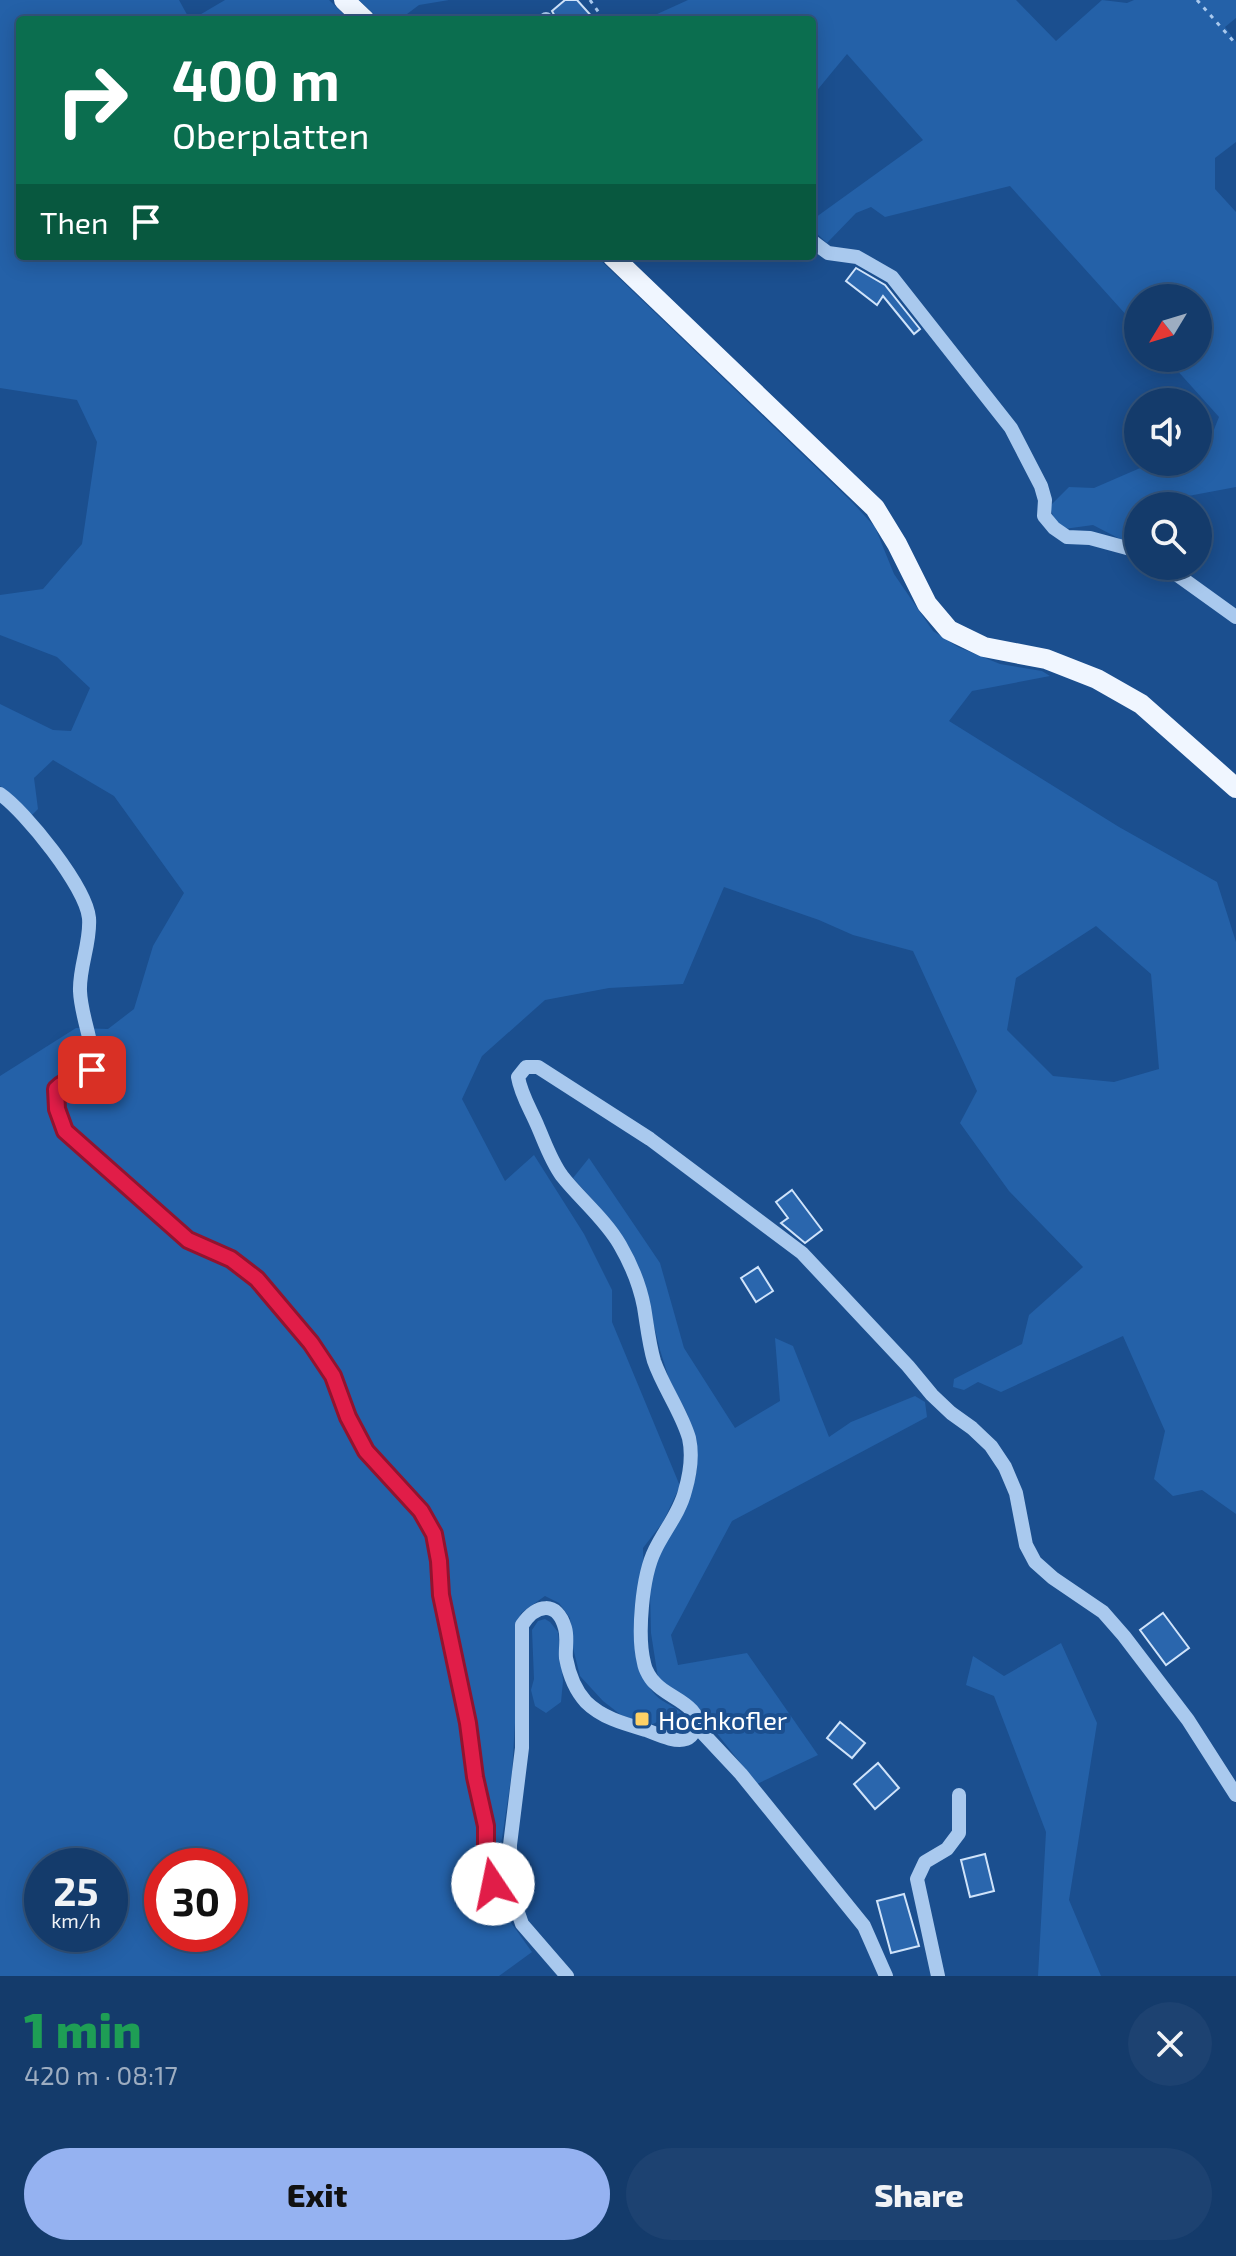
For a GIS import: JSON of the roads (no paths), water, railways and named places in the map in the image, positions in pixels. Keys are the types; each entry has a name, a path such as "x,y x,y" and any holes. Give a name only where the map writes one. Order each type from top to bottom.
{"main road":[{"path":"344,0 361,16"},
{"path":"616,260 875,508 927,604 949,630 984,647 1046,659 1097,679 1141,704 1236,788"}],"street":[{"path":"816,244 828,253 857,257 892,277 1011,428 1041,486 1045,500 1044,516 1054,528 1067,537 1090,538 1124,547"},
{"path":"1184,580 1236,617"},
{"path":"0,794 43,839 75,884 89,915 80,990 93,1057 92,1070 62,1082 56,1089 57,1109 65,1131 188,1240 231,1259 257,1279 311,1343 333,1376 348,1417 366,1451 421,1511 434,1534 439,1561 441,1595 486,1826 486,1866 493,1884 510,1889"},
{"path":"886,1976 864,1926 741,1774 697,1727 695,1715 684,1703 656,1685 644,1665 641,1610 646,1574 653,1553 684,1496 691,1468 689,1439 653,1357 634,1272 619,1243 560,1174 520,1089 518,1077 526,1067 538,1067 650,1139 802,1253 932,1395 991,1446 1005,1467 1016,1493 1026,1545 1035,1562 1103,1612 1124,1636 1188,1720 1236,1795"},
{"path":"567,1976 522,1924 510,1889 510,1845 522,1748 522,1625 539,1608 550,1609 559,1616 565,1629 566,1658 573,1683 586,1702 600,1713 674,1739 685,1740 697,1727"},
{"path":"938,1976 917,1879 925,1862 947,1849 959,1833 959,1795"}],"place":[{"name":"Hochkofler","path":"642,1719"}]}
